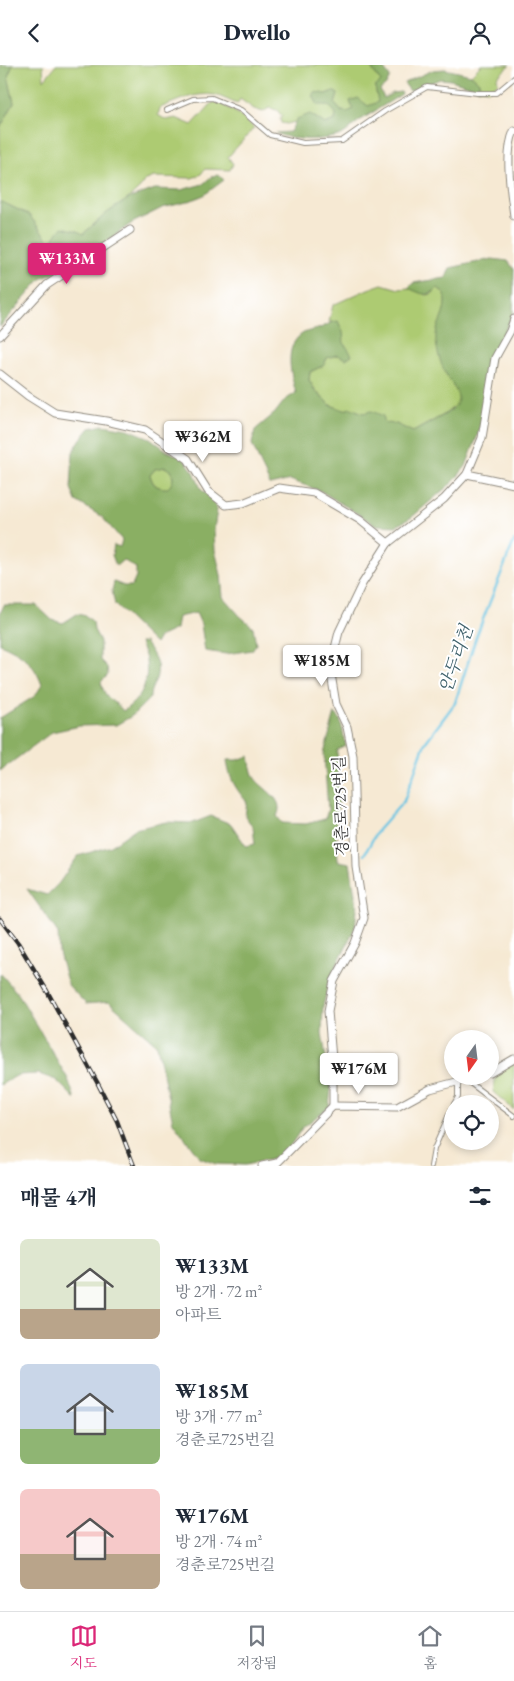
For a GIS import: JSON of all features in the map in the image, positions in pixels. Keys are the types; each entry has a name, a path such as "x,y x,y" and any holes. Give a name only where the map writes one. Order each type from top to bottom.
{"street":[{"path":"514,131 511,137 508,175 514,216"},
{"path":"0,335 47,285 130,230"},
{"name":"경춘로725번길","path":"333,1106 328,1011 334,981 355,943 364,918 356,867 353,756 347,727 336,704 330,668 339,632 350,608 362,584 388,543 444,499 467,474 482,438 495,358 510,331 514,319"},
{"path":"0,373 28,396 55,413 106,421 145,430 188,459 208,491 226,505 243,503 279,488 314,493 360,521 388,543"},
{"path":"467,474 514,485"},
{"path":"499,1068 514,1059"},
{"path":"262,1166 277,1163 333,1106 396,1107 430,1089 446,1085"}],"lane":[{"path":"167,111 194,99 212,98 241,110 270,135 303,143 342,141 385,111 427,87 477,93 496,93 514,78"},
{"path":"468,1085 514,1116"},
{"path":"431,1166 434,1149 444,1126"}],"green space":[{"path":"0,65 13,65 8,76 14,103 0,128"},
{"path":"13,65 43,65 44,80 56,65 369,65 382,83 375,87 379,102 368,106 358,99 350,101 353,109 348,112 341,111 335,104 338,94 333,91 326,94 328,105 337,114 335,120 325,124 315,117 287,124 281,123 280,119 282,116 277,110 269,108 263,112 254,109 240,99 237,104 208,94 193,96 160,108 158,115 166,120 176,118 192,125 214,101 236,112 254,128 228,157 233,164 230,170 205,169 200,175 192,178 154,177 144,181 140,188 128,199 107,213 83,234 50,243 29,215 0,201 0,128 14,103 8,76"},
{"path":"369,65 381,65 390,77 386,85 380,90 384,98 393,93 401,92 402,94 359,121 341,135 308,139 290,138 276,133 290,132 297,119 310,114 325,124 335,120 336,114 331,108 318,105 313,96 315,92 326,94 333,91 338,94 335,104 341,111 348,112 353,109 350,101 358,98 368,106 378,102 375,87 381,82"},
{"path":"481,65 510,65 497,77 498,83 488,90 480,89 479,82 471,75"},
{"path":"445,69 471,75 479,82 480,89 451,80 440,79 410,91 404,83 433,70"},
{"path":"219,175 224,180 204,195 187,202 162,208 132,223 104,243 73,251 62,270 41,279 0,327 0,201 29,215 50,243 62,227 83,234 107,213 128,199 155,189 181,190 203,184 212,176"},
{"path":"492,259 508,261 514,269 513,313 492,359 480,429 466,466 454,481 412,517 396,526 376,525 321,491 290,480 270,485 252,444 255,430 275,413 285,400 296,393 292,378 290,354 296,340 304,333 338,321 343,332 344,343 352,355 346,359 337,355 327,358 324,365 310,372 309,380 315,391 330,405 344,410 351,408 363,413 372,411 383,416 385,423 396,424 413,432 451,410 456,405 458,396 442,367 438,354 436,335 445,308 444,293 438,288 427,294 408,288 413,283 446,278 450,268"},
{"path":"382,284 399,289 408,288 427,295 432,294 438,288 444,293 446,302 444,315 438,327 446,374 455,387 459,398 457,404 445,414 413,432 396,424 385,423 351,408 344,410 330,405 316,391 309,380 310,372 324,365 327,358 337,355 342,346 343,335 338,322 329,322 333,305"},
{"path":"103,425 128,429 150,438 167,451 183,458 194,472 201,489 215,503 217,510 214,529 215,550 221,575 223,597 253,627 256,644 252,650 226,654 205,651 201,624 196,613 178,617 176,629 159,637 155,644 115,605 112,591 114,582 124,586 132,586 136,577 136,568 123,560 116,566 112,555 114,545 120,547 122,540 102,517 76,501 71,488 73,452 90,428","holes":["165,467 172,471 173,480 168,488 156,486 150,475 155,469"]},
{"path":"165,467 172,471 173,474 172,483 168,489 156,485 150,475 155,469"},
{"path":"4,605 36,605 52,620 63,623 77,614 86,616 93,622 94,630 100,641 100,660 107,667 108,675 101,682 103,688 107,696 123,711 135,701 145,684 146,660 140,643 145,642 158,668 150,698 132,716 116,725 79,726 52,732 0,771 0,718 35,696 42,685 35,670 26,659 0,644 0,614"},
{"path":"335,713 340,719 346,746 337,750 339,797 336,826 338,861 350,863 357,908 355,928 330,979 323,1006 322,1033 331,1089 329,1107 302,1128 290,1146 273,1159 245,1165 216,1164 200,1158 173,1122 157,1045 109,1002 86,1004 68,985 59,953 58,933 27,889 47,895 59,883 78,856 111,846 135,829 166,822 193,823 211,816 231,824 246,846 255,844 253,827 245,816 247,802 233,783 227,760 237,760 249,756 254,777 276,799 279,810 277,816 282,823 306,824 325,819 328,810 324,754"},
{"path":"1,974 19,995 68,1079 75,1099 56,1080 39,1074 18,1075 0,1085"},
{"path":"514,1063 514,1110 499,1097 499,1095 493,1092 494,1085 499,1085 499,1071"}],"waterway":[{"name":"안두리천","path":"364,855 378,830 404,801 425,743 455,703 476,637 514,541"}],"railway":[{"path":"0,919 18,943 47,991 97,1082 117,1121 134,1166"}]}
